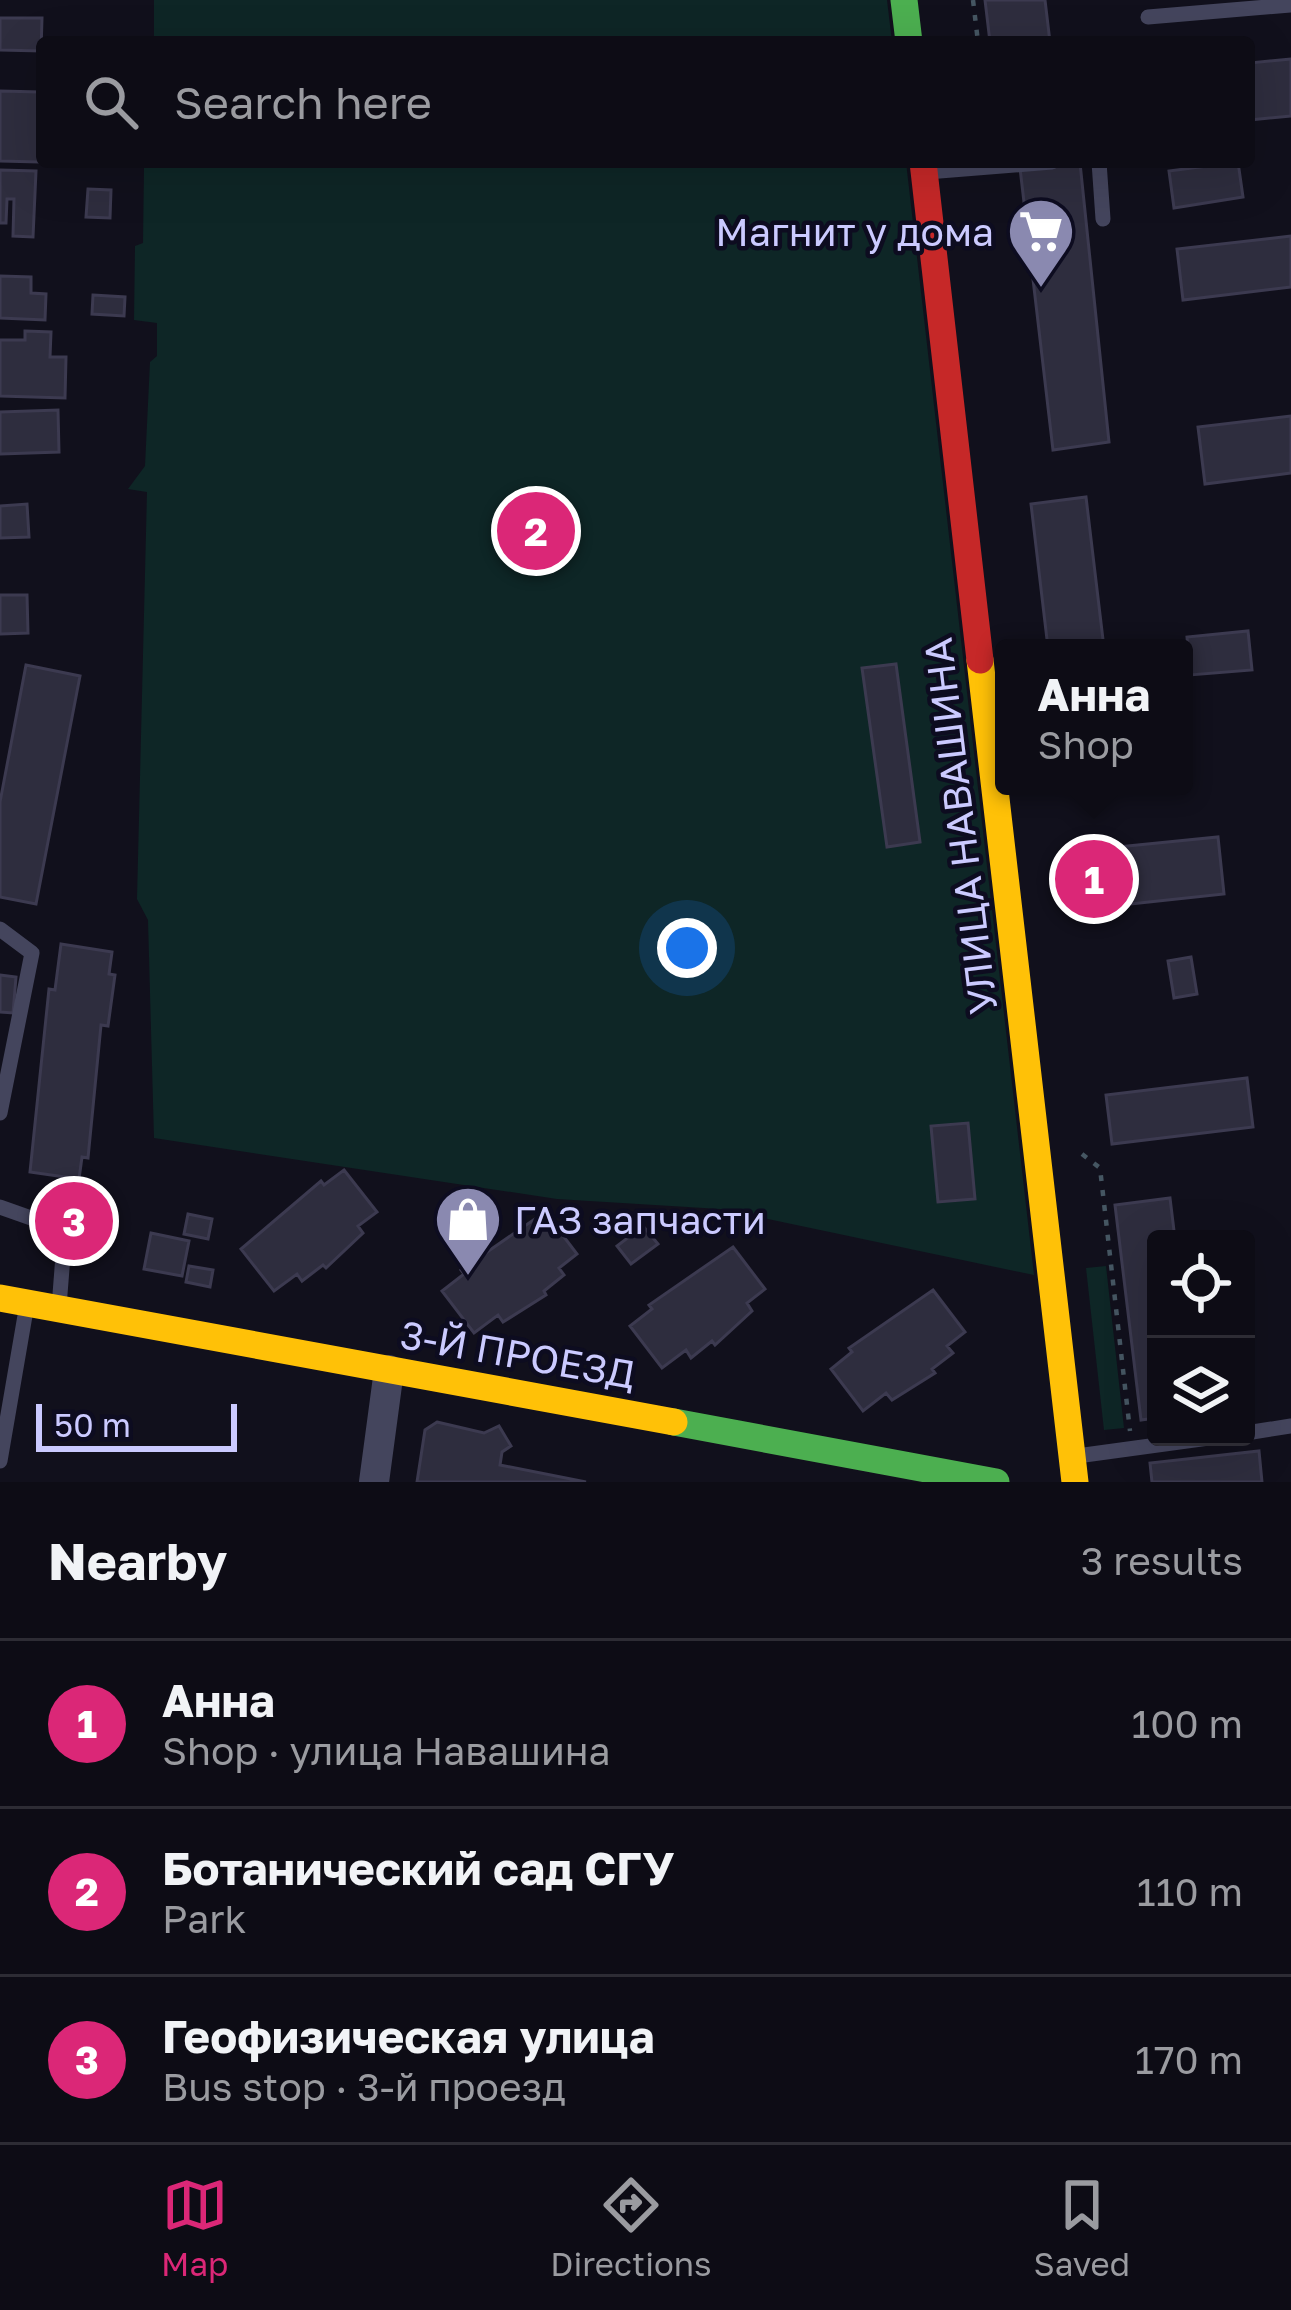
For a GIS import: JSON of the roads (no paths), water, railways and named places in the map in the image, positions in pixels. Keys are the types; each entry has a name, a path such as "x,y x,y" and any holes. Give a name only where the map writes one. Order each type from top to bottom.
{"main road":[{"path":"904,0 908,36"},
{"name":"УЛИЦА НАВАШИНА","path":"923,168 995,792"},
{"name":"УЛИЦА НАВАШИНА","path":"995,795 1073,1469"},
{"name":"3-Й ПРОЕЗД","path":"14,1300 924,1476 996,1482"}],"street":[{"path":"374,1482 389,1370"}],"lane":[{"path":"1148,16 1291,5"},
{"path":"1099,168 1103,219"},
{"path":"0,929 32,953 0,1113"},
{"path":"0,1207 65,1230 59,1307"},
{"path":"0,1461 14,1300"},
{"path":"1255,1432 1291,1426"},
{"path":"1073,1469 1176,1446"}],"place":[{"name":"Магнит у дома","path":"1041,290"},
{"name":"Ботанический сад СГУ","path":"536,531"},
{"name":"Анна","path":"1094,879"},
{"name":"Геофизическая улица","path":"74,1221"},
{"name":"ГАЗ запчасти","path":"468,1278"}]}
